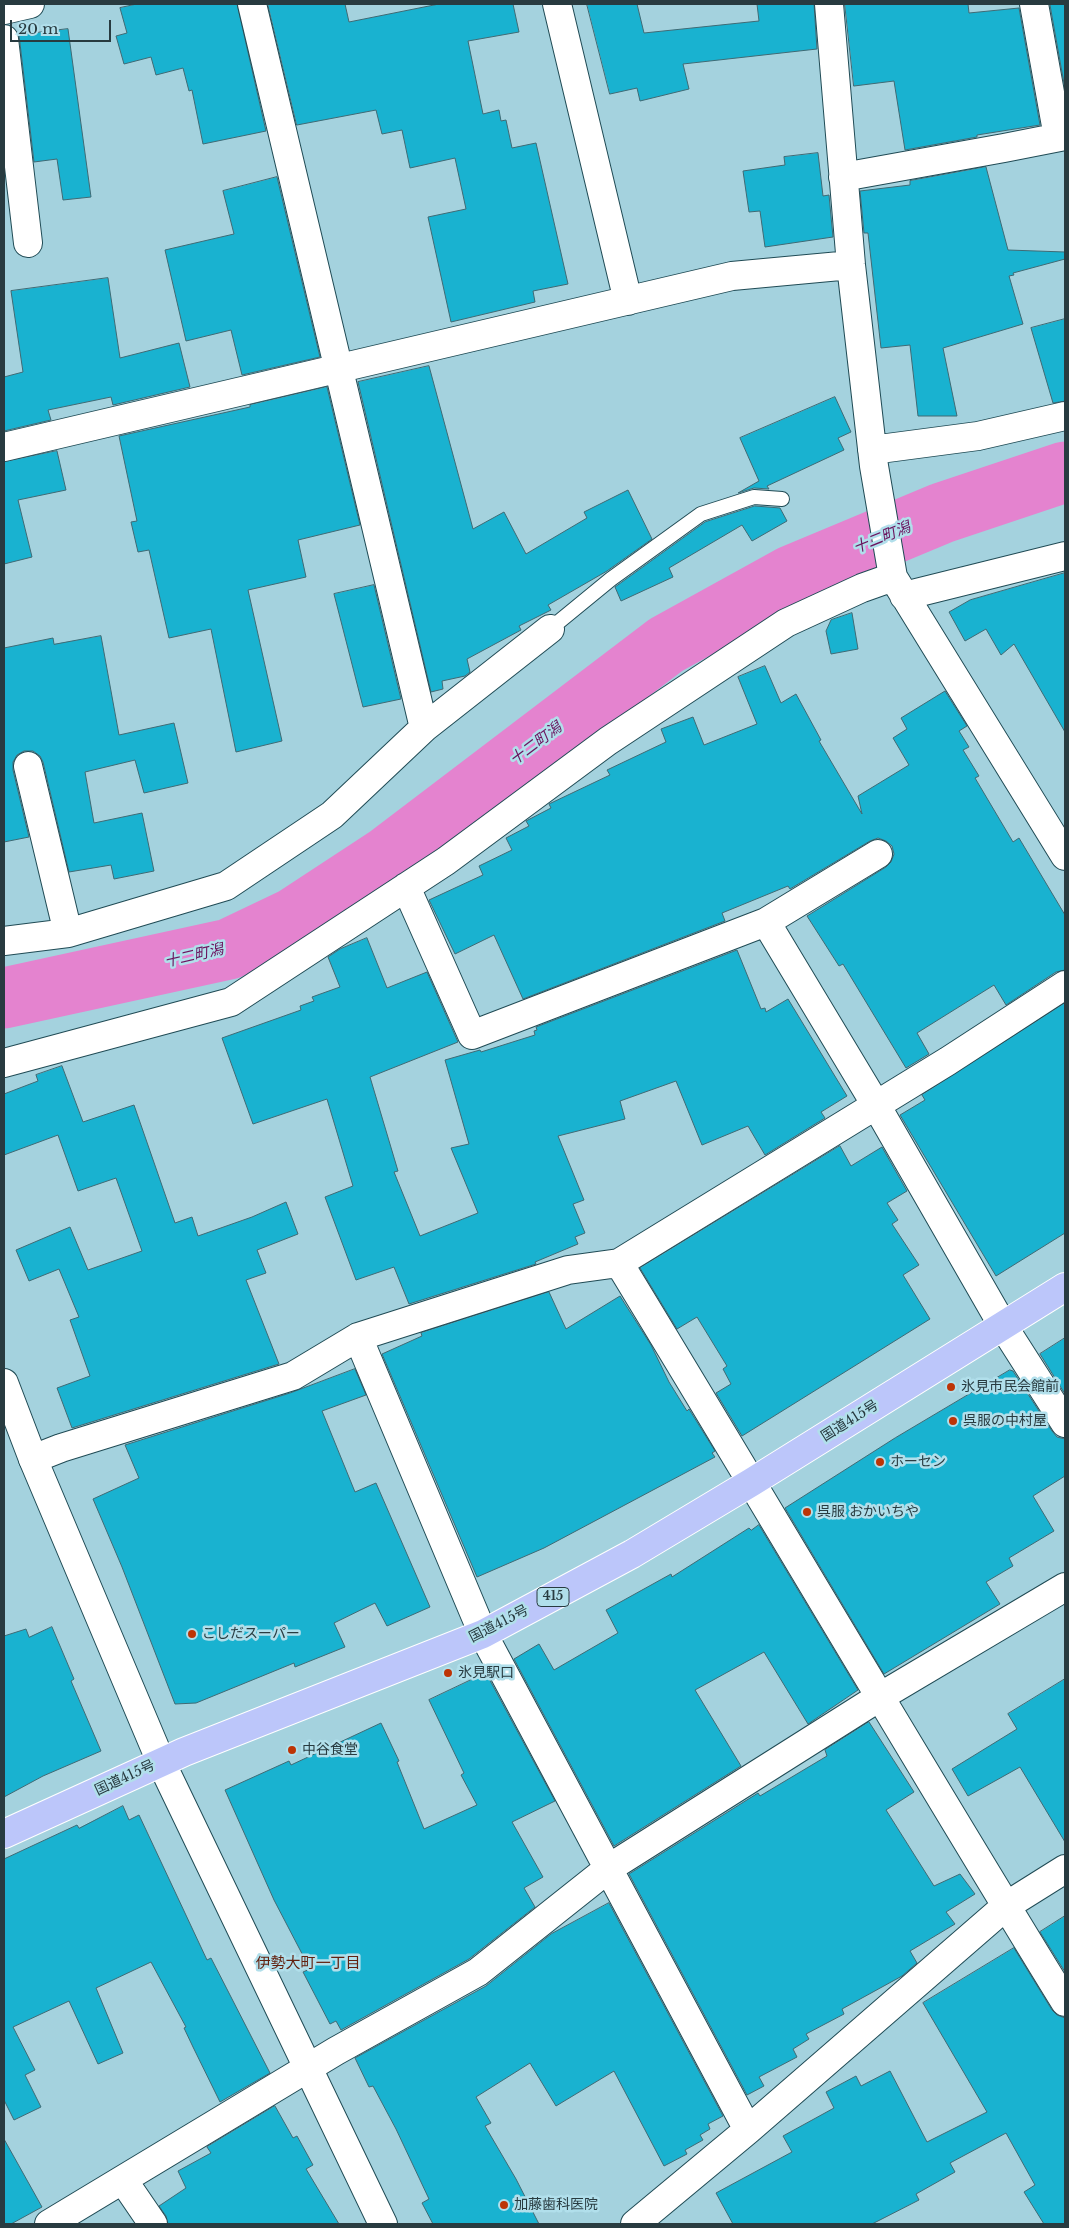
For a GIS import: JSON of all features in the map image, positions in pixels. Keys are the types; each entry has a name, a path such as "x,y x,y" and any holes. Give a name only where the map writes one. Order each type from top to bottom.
{"highway":[{"name":"国道415号","path":"4,1834 160,1762 483,1634 632,1554 752,1482 1065,1287"}],"street":[{"path":"4,10 30,4"},
{"path":"252,4 424,728"},
{"path":"557,4 628,301"},
{"path":"829,4 851,265 873,458 899,586 1065,856"},
{"path":"843,177 1062,136 1034,4"},
{"path":"4,39 28,243"},
{"path":"4,447 732,276 851,265"},
{"path":"873,458 1065,416"},
{"path":"4,1063 231,1002 446,861 608,741 786,623 862,588 899,586 1065,556"},
{"path":"4,941 68,933 226,886 332,815 424,728 550,629"},
{"path":"28,766 68,933"},
{"path":"406,886 472,1035 766,922 878,854"},
{"path":"766,922 876,1105 1003,1326 1065,1423"},
{"path":"33,1459 61,1448 293,1376 358,1337 568,1270 619,1263 876,1105 1065,985"},
{"path":"619,1263 752,1482 878,1698 1065,2002"},
{"path":"358,1337 483,1634 748,2130"},
{"path":"4,1383 33,1459 160,1762 310,2068 383,2224"},
{"path":"49,2224 336,2052 478,1972 609,1868 878,1698 1065,1587"},
{"path":"635,2224 748,2130 1006,1906 1065,1869"},
{"path":"124,2180 153,2224"}],"lane":[{"path":"550,629 611,579 701,514 754,497 782,499"}],"building":[{"path":"137,4 237,4 266,131 203,144 192,90 189,91 183,68 156,75 151,57 124,64 116,36 127,33 120,8"},
{"path":"268,4 345,4 349,22 439,4 513,4 519,32 468,41 483,114 499,110 501,121 506,120 512,148 536,143 568,284 533,291 535,302 451,322 428,217 466,209 455,158 410,168 402,130 382,134 376,110 297,125"},
{"path":"587,4 637,4 644,33 759,21 757,4 814,4 817,49 683,64 689,89 640,101 637,88 610,94"},
{"path":"845,4 968,4 969,13 1019,8 1040,125 977,135 977,137 905,150 894,81 854,86"},
{"path":"1065,4 1065,89 1050,5"},
{"path":"68,29 91,197 63,200 57,159 34,162 19,35"},
{"path":"818,153 823,196 829,195 833,237 765,247 760,211 749,212 743,171 785,165 784,157"},
{"path":"986,167 1008,250 1065,252 1065,259 1013,273 1014,275 1009,276 1023,324 943,348 957,416 918,416 910,345 881,348 868,233 864,233 860,191 910,185 910,181"},
{"path":"277,177 320,357 242,375 231,330 186,341 165,250 234,234 223,191"},
{"path":"108,278 120,358 179,343 190,387 113,405 111,397 48,410 51,420 4,431 4,377 23,372 11,291"},
{"path":"1065,319 1065,401 1053,403 1031,328"},
{"path":"429,366 473,529 504,512 526,554 587,518 584,512 628,490 652,539 607,571 548,605 551,610 519,626 521,630 467,659 470,672 465,676 442,681 443,689 431,692 358,382"},
{"path":"327,387 360,525 298,540 306,577 248,590 282,741 236,752 211,629 169,638 149,550 138,552 131,522 137,521 119,436 250,407 250,405"},
{"path":"835,397 851,432 838,438 844,450 767,486 769,489 754,488 738,493 759,481 740,438"},
{"path":"57,451 66,490 18,500 32,557 4,564 4,462"},
{"path":"755,506 780,508 787,521 752,541 742,525 669,568 673,577 621,601 615,587 705,522"},
{"path":"1065,573 1065,732 1014,644 1001,655 986,629 965,641 949,612 970,600"},
{"path":"374,585 401,699 363,707 334,594"},
{"path":"852,613 858,649 831,654 826,631 831,620"},
{"path":"101,636 119,735 174,723 188,783 144,793 135,760 85,772 94,823 142,813 154,871 114,879 111,865 69,872 43,762 40,756 33,751 24,751 17,755 13,762 13,770 29,837 4,842 4,648 53,638 54,644"},
{"path":"765,666 781,703 796,694 821,740 819,741 862,814 858,796 909,765 893,738 907,729 901,718 945,691 967,726 959,731 969,747 963,750 979,776 975,778 1013,842 1019,838 1065,915 1065,970 1056,972 1006,1005 994,985 917,1033 929,1054 906,1068 843,964 839,966 807,916 886,867 891,862 894,854 892,846 878,838 790,889 788,886 722,913 725,921 523,999 494,935 455,954 429,900 483,875 479,866 512,850 506,838 529,826 526,821 551,808 549,804 610,775 607,770 666,742 661,729 693,717 704,745 757,724 738,677"},
{"path":"367,938 387,988 427,972 458,1042 370,1077 398,1171 394,1172 420,1236 478,1213 451,1148 469,1144 445,1060 480,1050 481,1052 535,1035 536,1027 737,950 761,1009 765,1008 766,1012 788,999 847,1096 821,1112 825,1118 765,1155 748,1126 702,1145 676,1081 620,1101 625,1119 558,1136 584,1200 573,1204 585,1233 575,1237 578,1244 535,1262 536,1264 409,1304 394,1267 356,1280 325,1197 353,1186 327,1099 253,1124 222,1038 301,1010 300,1006 314,1001 312,997 340,987 328,957 340,949"},
{"path":"1065,1003 1065,1233 996,1276 900,1115 925,1100 922,1095"},
{"path":"62,1066 83,1122 134,1105 175,1223 192,1217 198,1236 252,1217 286,1202 298,1234 257,1250 266,1273 246,1280 279,1364 72,1428 57,1388 90,1376 70,1320 79,1317 59,1269 29,1281 16,1250 70,1227 88,1270 142,1251 116,1178 78,1191 58,1135 4,1155 4,1094 38,1081 36,1075"},
{"path":"840,1146 851,1166 882,1147 907,1191 887,1203 898,1220 892,1224 919,1265 903,1275 930,1319 742,1436 716,1393 731,1384 723,1369 727,1366 697,1317 677,1329 640,1268"},
{"path":"549,1292 566,1329 620,1296 651,1345 669,1382 687,1411 689,1409 715,1451 712,1453 715,1457 544,1548 477,1577 382,1354 422,1336 421,1333"},
{"path":"1065,1338 1065,1394 1040,1354"},
{"path":"355,1369 366,1395 322,1411 355,1492 376,1483 430,1607 387,1626 375,1603 334,1623 345,1647 295,1667 294,1663 196,1703 175,1704 122,1567 93,1499 139,1478 125,1445 290,1393"},
{"path":"1010,1370 1013,1371 1052,1431 1057,1437 1065,1439 1065,1476 1033,1496 1054,1531 1009,1558 1013,1566 986,1582 1000,1604 884,1674 785,1508 895,1438"},
{"path":"759,1525 858,1690 808,1724 764,1652 695,1690 741,1766 614,1846 514,1659 539,1644 554,1670 618,1633 606,1610 671,1574 672,1577 749,1528 751,1530"},
{"path":"52,1627 74,1679 71,1681 101,1751 43,1776 4,1797 4,1636 26,1629 29,1637"},
{"path":"486,1673 555,1801 512,1822 543,1877 524,1888 535,1907 469,1959 341,2030 336,2021 330,2024 303,1972 310,1969 274,1900 225,1790 289,1761 291,1765 381,1723 399,1761 397,1762 424,1829 477,1805 461,1775 464,1773 429,1700"},
{"path":"1065,1679 1065,1842 1020,1767 968,1796 952,1769 1017,1729 1008,1714"},
{"path":"869,1722 914,1792 886,1810 934,1886 960,1874 975,1894 946,1912 955,1924 910,1951 917,1963 902,1976 842,2009 844,2014 806,2034 809,2039 793,2049 797,2057 759,2077 764,2086 747,2095 629,1874 758,1793 760,1796 827,1756 825,1750"},
{"path":"123,1806 129,1820 139,1815 207,1960 211,1958 270,2073 220,2102 184,2028 186,2027 151,1962 96,1988 123,2053 98,2064 69,2001 13,2027 35,2070 25,2075 41,2107 14,2120 4,2100 4,1859 77,1825 79,1828"},
{"path":"609,1903 723,2116 708,2124 710,2129 700,2135 703,2140 685,2150 687,2154 664,2166 614,2071 556,2106 530,2063 476,2097 491,2123 485,2126 516,2179 539,2224 433,2224 422,2203 429,2199 396,2129 373,2086 369,2087 355,2058 486,1986 551,1934"},
{"path":"1065,1916 1065,1972 1040,1932"},
{"path":"1014,1948 1052,2010 1057,2015 1065,2018 1065,2224 1044,2224 1024,2192 1035,2185 1006,2133 950,2163 955,2172 916,2194 919,2200 872,2224 733,2224 716,2193 792,2152 783,2136 834,2108 826,2092 856,2076 861,2086 890,2071 927,2142 987,2112 923,2003"},
{"path":"275,2106 293,2138 297,2136 313,2165 306,2169 339,2224 168,2224 166,2216 159,2206 186,2188 178,2171 211,2153 207,2147"},
{"path":"4,2139 42,2207 11,2224 4,2224"}],"waterway":[{"name":"十二町潟","path":"4,998 229,949 294,918 387,857 666,645 791,576 942,513 1065,472"}],"place":[{"name":"氷見市民会館前","path":"951,1387"},
{"name":"呉服の中村屋","path":"953,1421"},
{"name":"ホーセン","path":"880,1462"},
{"name":"呉服 おかいちや","path":"807,1512"},
{"name":"こしだスーパー","path":"192,1634"},
{"name":"氷見駅口","path":"448,1673"},
{"name":"中谷食堂","path":"292,1750"},
{"name":"加藤歯科医院","path":"504,2205"}],"district":[{"name":"伊勢大町一丁目","path":"308,1964"}]}
